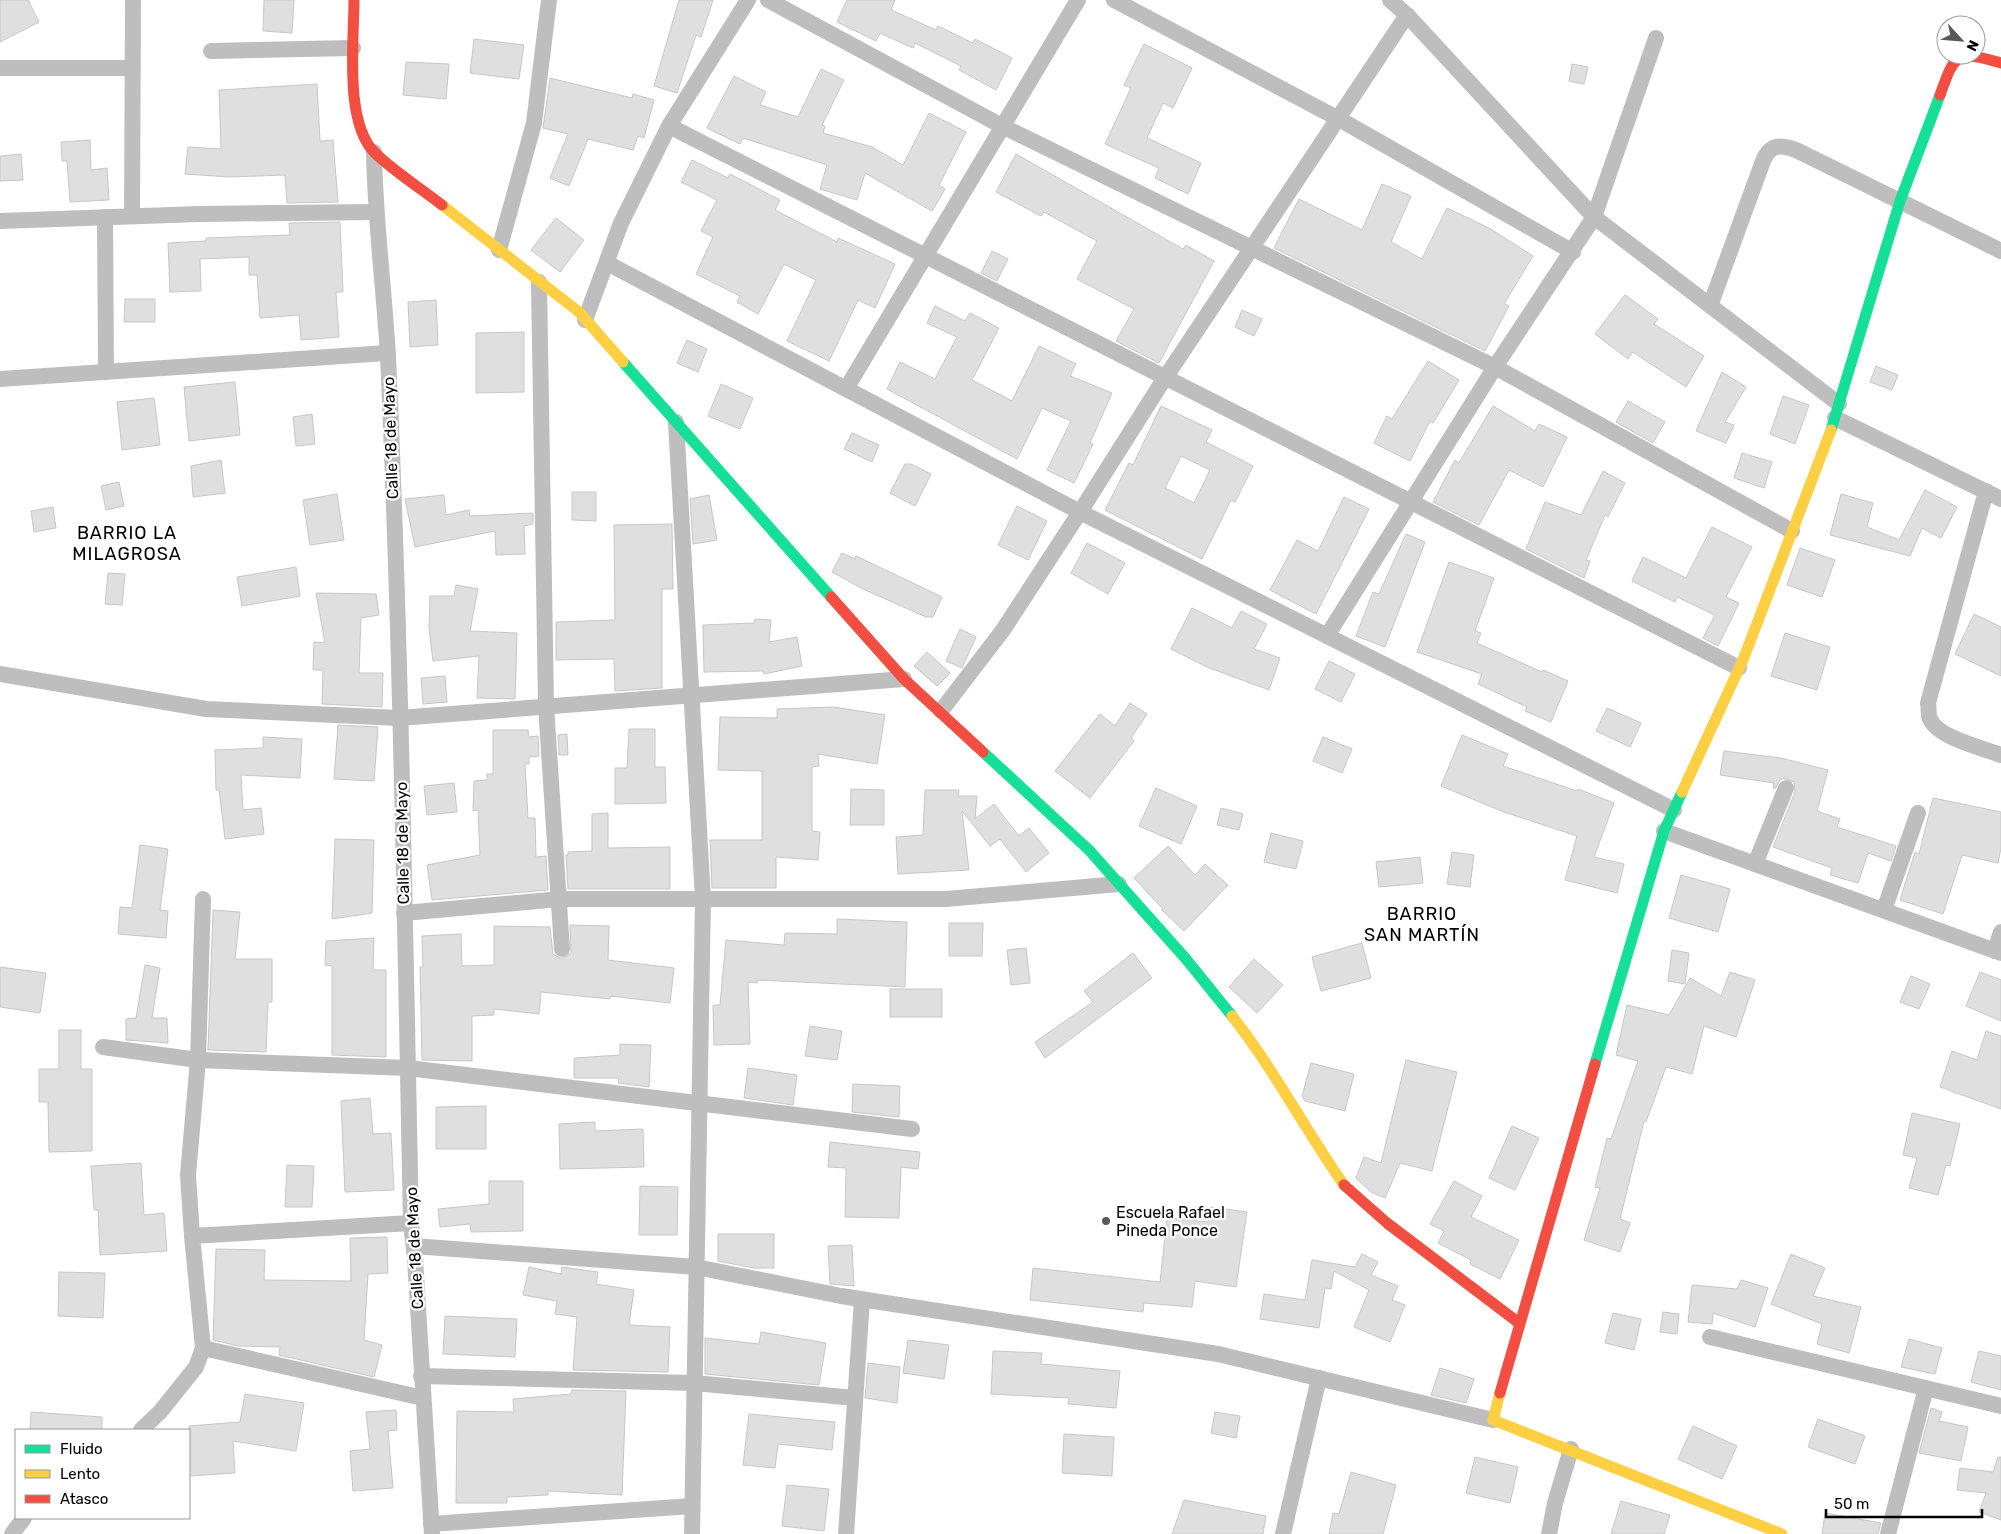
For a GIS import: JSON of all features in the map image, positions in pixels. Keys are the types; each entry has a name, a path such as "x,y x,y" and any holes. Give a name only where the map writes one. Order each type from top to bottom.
{"street":[{"path":"132,216 131,68 133,0"},
{"path":"354,0 353,95 360,126 374,152 585,320 904,679 941,711 1089,850 1186,959 1259,1051 1321,1153 1348,1191 1519,1323"},
{"path":"499,250 534,123 549,0"},
{"path":"585,320 621,223 669,126 748,0"},
{"path":"768,0 1002,126 1495,367 1792,531"},
{"path":"846,389 1078,0"},
{"path":"1114,0 1339,119 1573,252"},
{"path":"1390,0 1407,15 1594,217 1710,306 1838,411 2001,498"},
{"path":"941,711 1003,630 1165,378 1407,15"},
{"path":"1327,636 1495,367 1573,252 1594,217 1656,38"},
{"path":"210,50 353,48"},
{"path":"1493,1420 1519,1323 1664,831 1739,668 1838,411 1900,201 1951,65 1959,57 1971,55 2001,63"},
{"path":"0,68 131,68"},
{"path":"669,126 1739,668"},
{"path":"1710,306 1766,152 1774,146 1784,146 1796,150 2001,251"},
{"name":"Calle 18 de Mayo","path":"374,152 375,212 388,353 400,718 411,1223 431,1529"},
{"path":"0,221 132,216 375,212"},
{"path":"105,217 106,372"},
{"path":"607,263 1080,512 1674,810"},
{"path":"539,282 546,706 562,949"},
{"path":"0,379 388,353"},
{"path":"676,422 703,899 692,1534"},
{"path":"1986,491 1928,703 1930,719 1938,728 1951,737 2001,755"},
{"path":"0,674 206,709 400,718 904,679"},
{"path":"1755,864 1786,788"},
{"path":"1884,910 1918,813"},
{"path":"1664,831 1998,952 2001,932"},
{"path":"404,913 560,899 946,899 1119,884"},
{"path":"142,1429 160,1412 196,1367 203,1348 188,1175 198,1060 203,899"},
{"path":"102,1047 198,1060 408,1068 699,1101 912,1129"},
{"path":"192,1236 411,1223"},
{"path":"414,1246 696,1267 862,1300 1218,1354 1493,1420 1571,1449 1782,1534"},
{"path":"846,1534 862,1300"},
{"path":"1710,1337 2001,1406"},
{"path":"203,1348 422,1398"},
{"path":"421,1376 694,1383 855,1398"},
{"path":"1283,1534 1319,1378"},
{"path":"1888,1534 1926,1388"},
{"path":"1549,1534 1555,1504 1571,1449"},
{"path":"431,1529 692,1506"},
{"path":"12,1534 23,1519"}],"building":[{"path":"0,0 28,0 39,22 0,42"},
{"path":"264,0 294,0 292,33 263,31"},
{"path":"679,0 713,0 701,37 696,35 677,93 654,86"},
{"path":"847,0 895,0 891,10 936,30 938,26 973,43 975,39 1012,58 996,90 959,70 961,66 915,43 913,48 880,33 876,41 837,22"},
{"path":"474,39 524,45 519,79 470,73"},
{"path":"1144,44 1192,68 1173,108 1163,103 1147,138 1201,163 1188,194 1155,178 1159,168 1105,144 1131,88 1124,85"},
{"path":"406,62 449,64 446,99 403,95"},
{"path":"1572,64 1588,67 1584,84 1569,81"},
{"path":"821,69 844,80 822,125 825,126 823,133 872,147 903,165 929,113 966,132 939,185 945,189 932,211 865,173 857,200 820,189 827,165 743,138 740,144 707,128 734,76 766,92 760,105 798,117"},
{"path":"550,78 632,98 633,94 654,100 644,138 638,136 633,150 588,139 569,186 550,178 568,134 543,128"},
{"path":"317,84 320,141 333,140 338,202 287,203 285,175 230,177 185,174 188,147 221,149 219,90"},
{"path":"90,140 91,170 107,168 109,200 70,202 67,161 62,161 61,142"},
{"path":"21,154 23,180 0,181 0,156"},
{"path":"1016,154 1183,249 1186,245 1214,261 1159,363 1116,341 1134,309 1077,279 1097,241 1044,212 1041,216 996,192"},
{"path":"692,160 728,178 730,174 780,200 775,210 837,242 838,238 895,264 875,308 858,300 829,361 787,341 816,280 784,264 758,314 737,302 740,296 696,274 713,237 701,231 717,200 681,182"},
{"path":"1382,184 1411,196 1391,242 1422,259 1447,208 1489,228 1533,256 1504,304 1509,306 1485,351 1274,248 1299,199 1362,230"},
{"path":"556,218 584,240 560,272 531,250"},
{"path":"340,222 343,292 336,292 339,337 301,340 299,315 260,318 257,275 249,275 249,257 200,259 201,291 170,292 168,243 206,241 206,238 290,235 289,223"},
{"path":"992,251 1008,259 997,281 981,273"},
{"path":"1625,295 1658,319 1654,324 1704,356 1686,387 1633,352 1628,359 1595,334"},
{"path":"125,299 155,299 155,322 124,322"},
{"path":"436,300 438,345 410,347 408,302"},
{"path":"935,306 965,321 970,313 999,328 972,380 1012,401 1039,346 1076,364 1070,376 1112,393 1090,443 1093,444 1074,483 1047,470 1071,421 1042,408 1017,459 887,389 900,362 935,379 957,337 927,323"},
{"path":"1242,310 1262,319 1254,336 1235,327"},
{"path":"524,332 524,392 476,393 476,333"},
{"path":"687,340 707,349 698,372 677,363"},
{"path":"1428,361 1459,380 1433,423 1430,421 1410,461 1374,443 1387,416 1392,419"},
{"path":"1876,366 1898,375 1892,390 1870,382"},
{"path":"1722,372 1746,387 1725,422 1734,425 1726,443 1696,431"},
{"path":"235,382 240,435 189,441 184,387"},
{"path":"721,384 753,398 740,429 708,416"},
{"path":"1783,396 1809,405 1795,444 1770,434"},
{"path":"154,398 160,445 122,450 117,402"},
{"path":"1628,401 1665,422 1653,443 1616,422"},
{"path":"1161,406 1212,430 1206,442 1253,466 1235,502 1231,500 1202,559 1105,510 1129,463 1133,465","holes":["1181,456 1210,470 1194,503 1165,488"]},
{"path":"1493,406 1535,431 1539,424 1567,437 1543,487 1509,470 1479,525 1433,502 1455,460 1459,463"},
{"path":"312,414 315,444 296,446 293,417"},
{"path":"852,433 879,445 872,462 844,449"},
{"path":"1742,453 1772,462 1764,488 1734,478"},
{"path":"221,460 225,493 193,497 191,466"},
{"path":"905,464 911,464 931,474 915,506 890,493"},
{"path":"1603,471 1625,483 1608,517 1605,515 1586,560 1590,561 1584,578 1526,549 1545,502 1581,515"},
{"path":"119,482 124,506 106,510 101,486"},
{"path":"1925,490 1957,507 1941,538 1922,528 1910,556 1830,535 1841,494 1873,503 1867,527 1899,540"},
{"path":"572,492 596,492 596,521 572,520"},
{"path":"337,494 344,540 310,545 303,500"},
{"path":"444,495 446,515 469,510 470,516 533,513 533,524 524,526 525,554 496,555 495,531 415,547 405,499"},
{"path":"709,495 717,540 693,544 690,499"},
{"path":"1344,497 1369,509 1316,614 1270,590 1297,540 1318,551"},
{"path":"1017,506 1047,521 1028,560 998,545"},
{"path":"53,507 56,528 34,532 31,511"},
{"path":"672,524 673,589 662,589 662,688 615,691 614,659 556,660 556,622 615,620 614,525"},
{"path":"1712,527 1752,547 1726,597 1739,603 1718,646 1703,638 1715,615 1677,597 1675,602 1632,581 1643,557 1686,578"},
{"path":"1406,534 1425,542 1385,647 1356,636 1373,592 1379,594"},
{"path":"1087,543 1125,563 1108,594 1071,573"},
{"path":"1800,548 1835,560 1822,597 1787,585"},
{"path":"842,553 855,559 856,556 942,597 933,617 926,617 863,589 832,572"},
{"path":"1449,562 1494,578 1475,631 1481,633 1477,643 1542,672 1543,670 1568,681 1551,722 1525,711 1527,707 1478,684 1482,674 1417,652"},
{"path":"296,567 300,596 242,606 237,577"},
{"path":"108,573 125,574 122,605 105,604"},
{"path":"456,585 478,589 470,631 517,633 515,699 477,698 479,656 433,661 429,628 430,596 454,596"},
{"path":"316,593 376,594 379,615 361,618 359,673 383,673 382,707 322,704 323,670 313,670 314,642 325,643"},
{"path":"1192,608 1232,628 1241,611 1267,624 1254,649 1280,658 1269,690 1207,667 1171,649"},
{"path":"1974,614 2001,627 2001,676 1955,654"},
{"path":"755,619 771,620 769,642 797,637 802,666 764,674 763,671 704,672 703,625 754,623"},
{"path":"960,629 976,637 962,668 946,661"},
{"path":"1785,633 1830,647 1817,690 1771,676"},
{"path":"927,652 950,673 937,686 914,666"},
{"path":"1329,661 1355,674 1341,702 1315,689"},
{"path":"445,676 447,702 423,704 421,678"},
{"path":"1130,703 1147,714 1131,738 1134,741 1090,798 1055,771 1100,714 1115,726"},
{"path":"833,707 885,715 877,764 818,754 819,766 812,767 812,831 820,832 818,860 776,857 776,888 712,888 710,840 762,840 762,771 718,770 720,717 777,718 777,709"},
{"path":"1607,708 1641,723 1630,747 1596,731"},
{"path":"338,725 378,727 374,781 334,779"},
{"path":"629,729 655,729 655,767 665,767 666,803 615,804 615,768 627,768"},
{"path":"493,730 528,730 529,737 538,736 539,756 529,757 529,764 525,764 528,818 535,818 536,857 546,856 548,890 432,900 427,865 480,855 478,810 473,811 474,781 487,780 487,774 493,774"},
{"path":"567,734 568,755 559,755 558,735"},
{"path":"1462,735 1508,754 1503,766 1577,791 1578,789 1614,803 1594,857 1624,864 1617,893 1565,880 1577,836 1504,812 1441,786"},
{"path":"263,737 302,739 300,778 241,775 243,810 261,808 264,834 225,839 219,790 216,790 215,750 263,748"},
{"path":"1323,737 1352,749 1342,773 1313,761"},
{"path":"1724,751 1781,758 1828,770 1817,811 1840,819 1837,827 1896,846 1891,861 1868,853 1858,883 1830,875 1832,868 1773,847 1795,792 1794,782 1784,778 1780,780 1775,789 1773,788 1774,783 1720,775"},
{"path":"454,783 457,812 427,815 424,786"},
{"path":"1156,788 1197,806 1181,844 1139,826"},
{"path":"851,789 884,790 884,825 850,825"},
{"path":"925,790 959,790 958,796 977,796 975,819 994,804 1019,836 1029,828 1049,853 1026,872 1000,839 990,846 962,811 969,870 898,874 896,837 923,835"},
{"path":"1933,798 2001,812 2001,848 1998,863 1962,855 1943,914 1900,900 1915,852 1919,854"},
{"path":"1221,808 1243,814 1239,830 1217,825"},
{"path":"608,813 608,848 670,847 670,889 568,889 566,855 568,855 568,852 592,851 592,814"},
{"path":"1271,833 1303,841 1296,869 1264,862"},
{"path":"335,839 374,840 372,913 332,919"},
{"path":"140,845 168,849 160,910 168,911 166,938 118,934 120,907 132,908"},
{"path":"1168,846 1195,875 1205,864 1228,885 1184,931 1162,910 1134,878"},
{"path":"1452,852 1474,855 1470,887 1447,884"},
{"path":"1420,857 1423,883 1379,887 1376,862"},
{"path":"1681,875 1730,889 1718,932 1669,918"},
{"path":"213,910 240,912 235,959 272,959 272,1002 268,1002 266,1052 208,1050"},
{"path":"837,919 907,922 905,987 757,980 757,983 748,982 750,1044 714,1045 713,1005 720,1005 726,940 784,945 785,933 837,934"},
{"path":"949,923 983,923 982,956 949,956"},
{"path":"570,925 609,926 608,960 674,968 670,1003 610,996 610,999 541,992 539,1014 494,1009 494,1015 472,1016 472,1061 422,1060 420,967 423,967 422,936 461,934 462,966 494,965 494,926 550,927 553,954 562,959 571,953"},
{"path":"374,938 373,970 386,970 386,1057 332,1055 332,966 325,965 326,941"},
{"path":"1362,943 1371,978 1321,991 1312,957"},
{"path":"1026,948 1030,983 1011,985 1007,950"},
{"path":"1672,950 1689,953 1685,984 1668,981"},
{"path":"1133,953 1152,978 1045,1058 1035,1042 1093,1002 1084,991"},
{"path":"1254,959 1283,985 1257,1013 1229,987"},
{"path":"145,965 160,968 152,1018 167,1018 168,1043 126,1040 126,1019 136,1018"},
{"path":"0,967 46,973 40,1013 0,1007"},
{"path":"1730,972 1755,980 1736,1037 1704,1026 1692,1074 1666,1067 1646,1122 1644,1121 1620,1219 1630,1223 1620,1252 1584,1240 1600,1188 1595,1187 1607,1138 1611,1139 1638,1061 1616,1055 1627,1005 1669,1015 1690,978 1721,996"},
{"path":"1980,972 2001,980 2001,1021 1966,1006"},
{"path":"1911,976 1930,984 1919,1009 1900,1002"},
{"path":"890,989 942,989 942,1017 890,1017"},
{"path":"810,1026 842,1031 837,1060 805,1056"},
{"path":"59,1030 81,1030 81,1069 92,1069 92,1151 49,1152 48,1102 39,1102 39,1069 59,1069"},
{"path":"1986,1031 2001,1036 2001,1109 1940,1087 1952,1051 1977,1060"},
{"path":"620,1044 651,1045 649,1087 618,1083 619,1078 574,1078 574,1058 620,1055"},
{"path":"1406,1060 1457,1072 1432,1171 1400,1163 1385,1198 1371,1192 1356,1178 1364,1157 1381,1163"},
{"path":"1311,1063 1354,1074 1345,1111 1305,1101 1302,1096"},
{"path":"748,1068 797,1075 793,1105 744,1098"},
{"path":"853,1084 900,1086 899,1117 852,1112"},
{"path":"370,1098 373,1134 391,1133 394,1190 345,1192 341,1101"},
{"path":"486,1106 486,1149 436,1149 436,1107"},
{"path":"1912,1113 1960,1124 1950,1166 1946,1165 1938,1195 1909,1188 1917,1158 1903,1155"},
{"path":"595,1122 595,1131 643,1129 644,1167 560,1169 559,1124"},
{"path":"1512,1126 1539,1138 1515,1190 1489,1178"},
{"path":"830,1142 920,1152 918,1169 901,1167 899,1218 845,1217 846,1168 828,1167"},
{"path":"141,1163 144,1215 164,1213 167,1251 100,1255 98,1210 94,1210 91,1166"},
{"path":"287,1165 314,1166 312,1207 285,1207"},
{"path":"489,1181 523,1181 523,1231 471,1232 470,1224 440,1227 438,1209 489,1204"},
{"path":"1454,1181 1482,1196 1471,1217 1519,1240 1500,1279 1470,1264 1471,1260 1438,1243 1444,1231 1430,1224"},
{"path":"640,1186 678,1187 677,1235 639,1235"},
{"path":"1210,1207 1247,1212 1236,1287 1195,1281 1192,1307 1144,1303 1143,1312 1030,1300 1033,1268 1160,1282 1167,1218 1208,1222"},
{"path":"718,1234 774,1234 774,1268 754,1268 718,1261"},
{"path":"387,1237 388,1273 368,1274 364,1340 382,1345 374,1377 279,1355 280,1347 238,1346 213,1340 216,1249 265,1250 264,1280 351,1281 350,1238"},
{"path":"852,1245 854,1286 830,1284 828,1246"},
{"path":"1362,1254 1378,1262 1371,1275 1398,1286 1392,1300 1405,1305 1390,1342 1354,1327 1369,1290 1334,1271 1331,1289 1325,1288 1319,1328 1260,1319 1264,1294 1305,1300 1312,1260 1355,1267"},
{"path":"1791,1254 1825,1268 1813,1296 1861,1307 1849,1353 1817,1344 1822,1324 1771,1304"},
{"path":"529,1267 561,1274 562,1267 598,1272 596,1284 634,1290 629,1325 670,1327 668,1372 573,1370 577,1317 555,1314 557,1301 523,1295"},
{"path":"59,1272 105,1273 103,1318 58,1316"},
{"path":"1741,1280 1768,1288 1755,1327 1713,1313 1712,1324 1688,1322 1692,1285 1737,1289"},
{"path":"1663,1312 1679,1314 1677,1334 1660,1332"},
{"path":"1613,1313 1641,1319 1634,1350 1605,1343"},
{"path":"445,1316 517,1319 515,1357 443,1354"},
{"path":"761,1332 826,1343 819,1385 705,1374 705,1338 759,1344"},
{"path":"1909,1339 1942,1348 1935,1374 1901,1367"},
{"path":"908,1340 949,1345 944,1379 903,1373"},
{"path":"993,1351 1042,1353 1041,1364 1120,1371 1116,1408 1068,1404 1069,1398 991,1394"},
{"path":"1979,1351 2001,1356 2001,1390 1971,1382"},
{"path":"868,1363 900,1367 897,1403 865,1398"},
{"path":"1440,1368 1474,1379 1466,1403 1431,1395"},
{"path":"572,1390 626,1391 622,1495 548,1491 548,1495 507,1497 507,1503 456,1503 457,1411 514,1412 513,1399 571,1394"},
{"path":"245,1394 304,1403 296,1451 233,1441 235,1473 190,1476 189,1426 240,1422"},
{"path":"1931,1408 1942,1412 1939,1421 1968,1427 1961,1461 1919,1453"},
{"path":"396,1410 397,1430 388,1431 393,1488 353,1491 350,1451 370,1449 366,1412"},
{"path":"31,1412 102,1417 102,1429 30,1429"},
{"path":"1215,1412 1240,1416 1236,1438 1211,1433"},
{"path":"749,1414 835,1422 832,1450 778,1444 775,1468 743,1465"},
{"path":"1818,1419 1865,1436 1855,1464 1808,1447"},
{"path":"1693,1426 1737,1446 1722,1479 1678,1459"},
{"path":"1064,1434 1114,1437 1112,1476 1062,1473"},
{"path":"1475,1457 1518,1467 1510,1503 1466,1493"},
{"path":"1998,1457 2001,1457 2001,1520 1979,1512 1986,1493 1957,1490 1960,1468 1993,1472"},
{"path":"1351,1472 1396,1485 1383,1534 1329,1534 1333,1513 1339,1514"},
{"path":"787,1485 829,1489 824,1531 782,1526"},
{"path":"1184,1500 1266,1516 1263,1534 1172,1534"},
{"path":"1621,1501 1670,1515 1664,1534 1611,1534"},
{"path":"1825,1513 1881,1523 1878,1534 1822,1534"}],"traffic: fast":[{"path":"1831,430 1900,201 1940,95"},
{"path":"623,362 831,597"},
{"path":"983,752 1089,850 1186,959 1232,1016"},
{"path":"1595,1064 1664,831 1682,792"}],"traffic: slow":[{"path":"442,205 579,312 623,362"},
{"path":"1682,792 1743,660 1831,430"},
{"path":"1232,1016 1276,1078 1344,1185"},
{"path":"1500,1393 1493,1420 1782,1534"}],"traffic: jam":[{"path":"354,0 353,81 359,122 365,139 375,153 383,160 442,205"},
{"path":"1940,95 1950,70 1959,58 1966,56 1975,57 2001,63"},
{"path":"831,597 904,679 983,752"},
{"path":"1500,1393 1595,1064"},
{"path":"1344,1185 1387,1223 1519,1323"}],"place":[{"name":"Escuela Rafael Pineda Ponce","path":"1106,1221"}],"district":[{"name":"BARRIO LA MILAGROSA","path":"127,543"},
{"name":"BARRIO SAN MARTÍN","path":"1422,924"}]}
